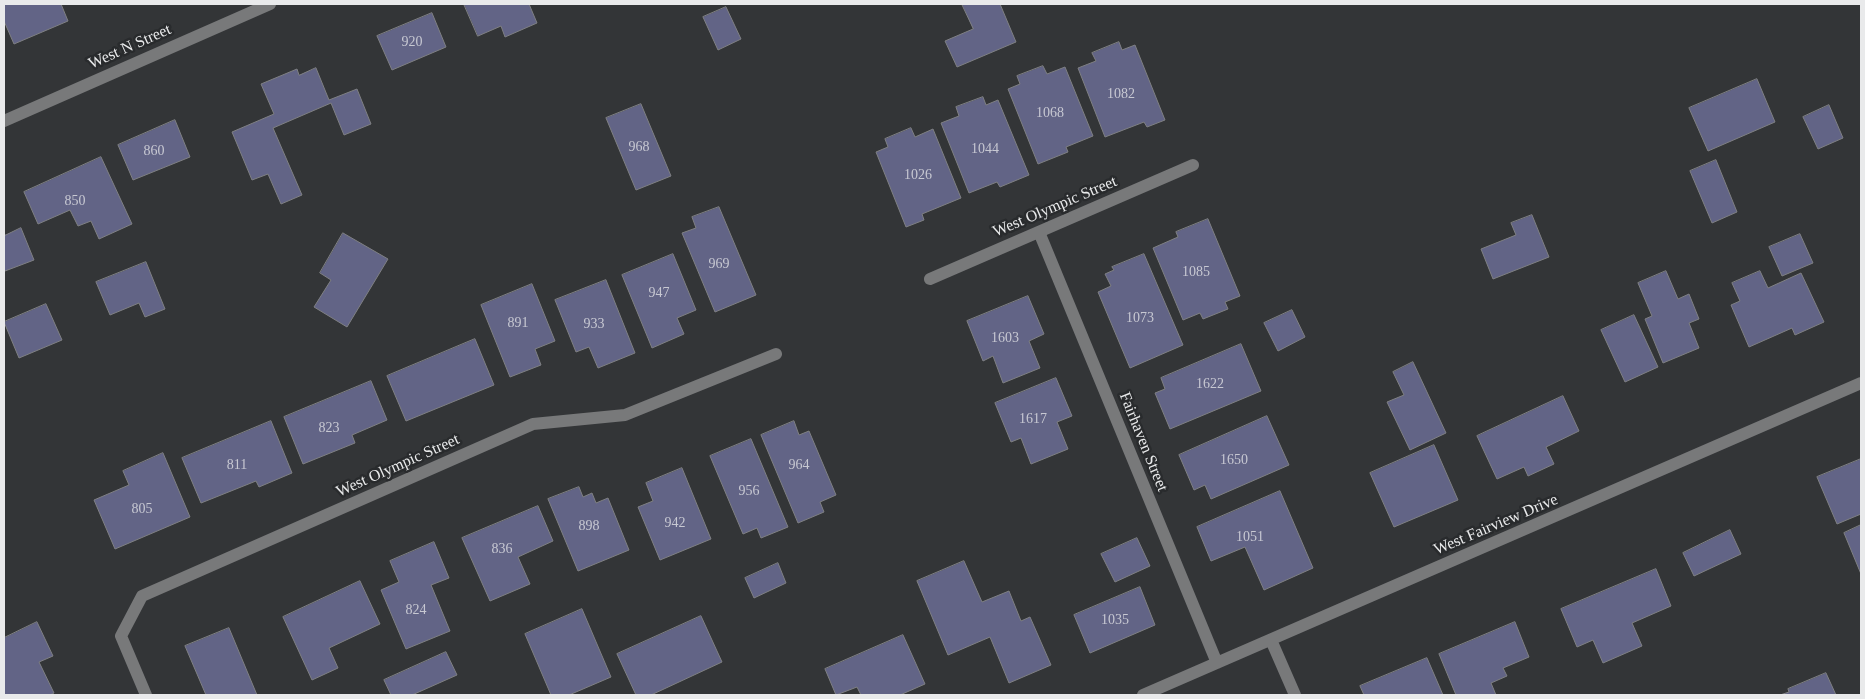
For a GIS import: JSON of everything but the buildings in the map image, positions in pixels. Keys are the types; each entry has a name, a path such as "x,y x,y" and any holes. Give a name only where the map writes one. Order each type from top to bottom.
{"street":[{"name":"West N Street","path":"4,120 270,4"},
{"name":"West Olympic Street","path":"930,279 1193,165"},
{"name":"Fairhaven Street","path":"1039,232 1217,664"},
{"name":"West Olympic Street","path":"146,695 121,636 142,596 533,424 625,415 776,354"},
{"name":"West Fairview Drive","path":"1143,695 1861,383"},
{"path":"1271,640 1295,695"}]}
